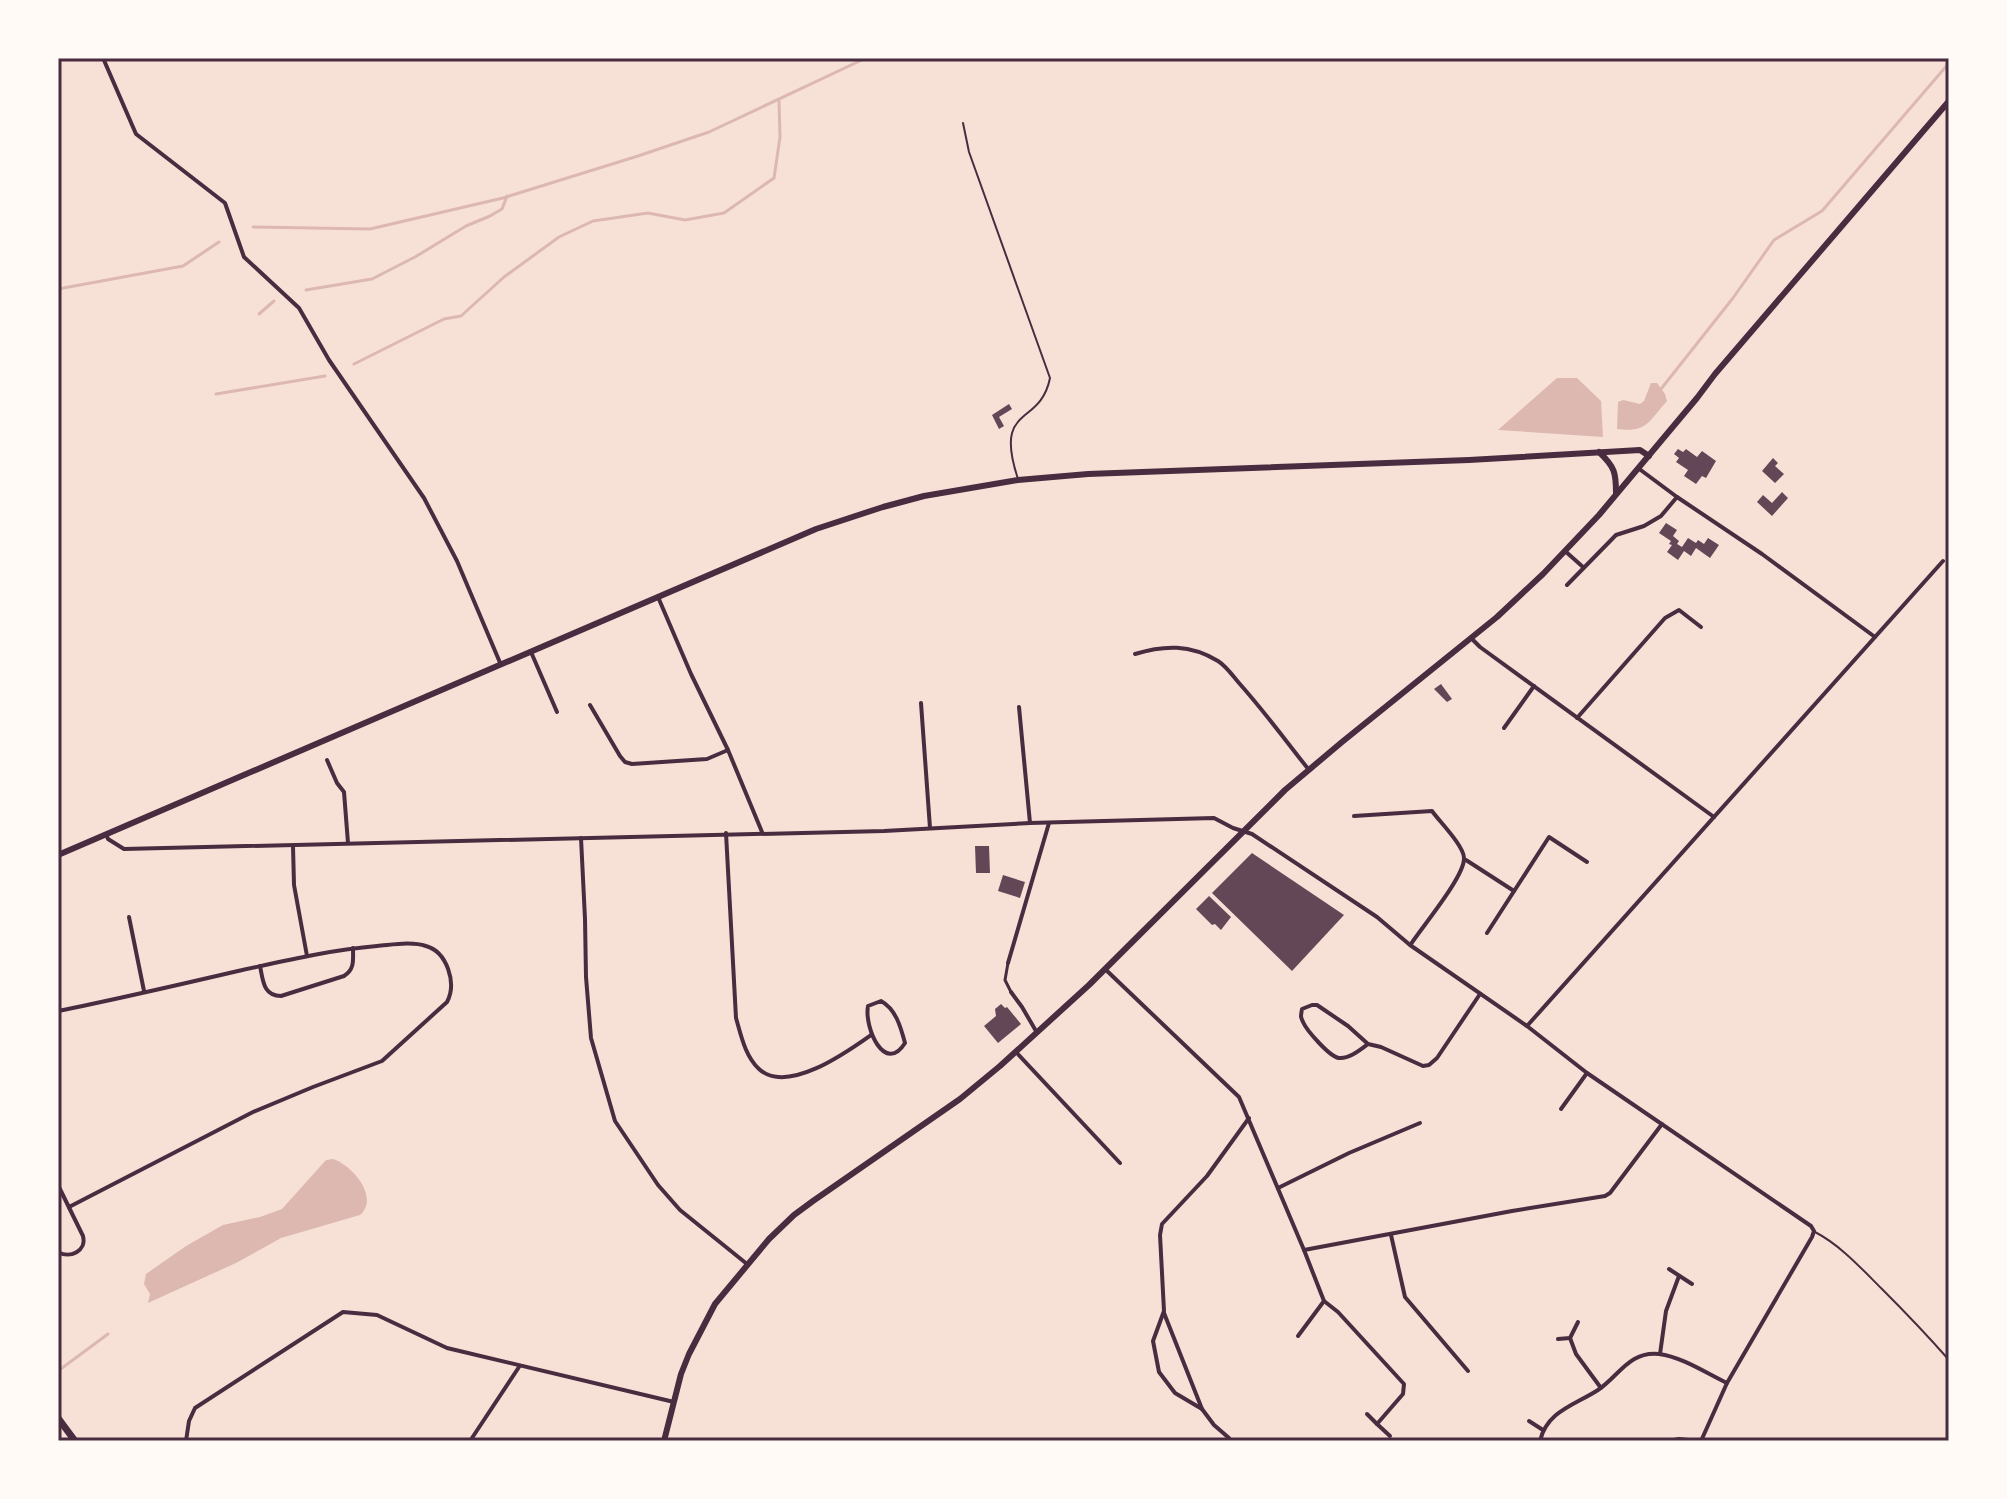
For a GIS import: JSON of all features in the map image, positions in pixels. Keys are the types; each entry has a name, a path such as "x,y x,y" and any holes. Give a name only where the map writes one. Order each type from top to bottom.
{"highway":[{"path":"58,1418 75,1441"}],"main road":[{"path":"664,1441 681,1374 695,1342 715,1304 769,1239 794,1215 960,1099 1016,1052 1309,770 1472,639 1521,595 1565,551 1649,456 1715,374 1949,101"},
{"path":"58,855 816,529 924,496 1018,480 1104,473 1469,460 1640,450 1649,456"},
{"path":"1599,452 1614,469 1616,493"}],"street":[{"path":"103,58 136,134 225,203 244,257 299,308 329,360 424,498 457,561 501,665"},
{"path":"1638,468 1875,637"},
{"path":"1567,585 1616,535 1644,526 1661,516 1677,497"},
{"path":"1565,551 1583,567"},
{"path":"1527,1026 1943,561"},
{"path":"658,597 762,833"},
{"path":"1577,718 1665,618 1679,610 1701,627"},
{"path":"1472,639 1714,817"},
{"path":"1135,654 1157,647 1171,647 1189,649 1220,662 1309,770"},
{"path":"531,652 557,712"},
{"path":"1504,728 1534,686"},
{"path":"921,703 930,829"},
{"path":"590,705 625,762 707,759 728,750"},
{"path":"1019,707 1030,823"},
{"path":"327,760 344,792 348,843"},
{"path":"1354,816 1432,811 1462,850 1464,859 1460,875 1410,945"},
{"path":"106,834 108,839 124,849 930,829 1214,818 1244,830 1377,917 1410,945 1527,1026 1587,1073 1811,1226 1814,1231 1812,1237 1727,1383 1700,1441 1669,1441"},
{"path":"1037,1033 1005,980 1049,823"},
{"path":"726,833 736,1018 752,1061 771,1076 789,1077 832,1060 871,1035"},
{"path":"1487,933 1549,837 1587,862"},
{"path":"581,838 591,1038 615,1121 658,1185 680,1210 747,1264"},
{"path":"293,846 294,885 307,956"},
{"path":"1464,859 1514,891"},
{"path":"129,917 144,991"},
{"path":"58,1011 353,948 423,945 435,951 446,966 452,983 447,1002 382,1061 253,1112 69,1207"},
{"path":"260,966 266,989 274,996 281,996 350,973 353,948"},
{"path":"1105,969 1239,1097 1324,1301 1338,1312 1404,1384 1403,1394 1377,1424"},
{"path":"1368,1044 1344,1058 1336,1058 1304,1024 1302,1009 1317,1005 1368,1044 1423,1066 1437,1058 1480,994"},
{"path":"881,1001 891,1009 905,1043 896,1052 885,1052 871,1035 867,1024 868,1006 881,1001"},
{"path":"1016,1052 1120,1163"},
{"path":"1561,1109 1587,1073"},
{"path":"1229,1438 1202,1409 1164,1311 1160,1235 1162,1224 1207,1176 1249,1118"},
{"path":"1278,1188 1420,1123"},
{"path":"1304,1250 1605,1196 1662,1124"},
{"path":"58,1185 85,1242 71,1255 58,1252"},
{"path":"1391,1235 1405,1297 1468,1371"},
{"path":"1669,1269 1692,1284"},
{"path":"1660,1354 1666,1311 1679,1276"},
{"path":"1298,1336 1324,1301"},
{"path":"1164,1311 1153,1341 1159,1372 1175,1393 1202,1409"},
{"path":"186,1441 195,1408 343,1312 377,1315 447,1348 674,1402"},
{"path":"1578,1322 1570,1338 1576,1354 1601,1388"},
{"path":"1558,1339 1570,1338"},
{"path":"1540,1441 1543,1430 1563,1408 1601,1388 1621,1367 1634,1359 1660,1354 1727,1383"},
{"path":"470,1440 519,1367"},
{"path":"1367,1414 1390,1436"},
{"path":"1529,1421 1543,1430"}],"lane":[{"path":"963,123 969,152 1049,374 1042,397 1021,417 1011,433 1012,462 1018,480"},
{"path":"1814,1231 1830,1240 1867,1274 1949,1360"}],"shaded area":[{"path":"1557,378 1577,378 1601,401 1603,437 1498,430"},
{"path":"1651,383 1657,383 1667,401 1641,427 1617,429 1618,402 1623,400 1640,404"},
{"path":"333,1159 348,1168 361,1182 367,1200 360,1215 281,1238 236,1263 148,1303 150,1294 144,1284 146,1274 223,1225 282,1209 326,1160"}],"building":[{"path":"1009,404 1012,409 999,417 1004,426 999,429 992,415"},
{"path":"1678,449 1683,452 1686,449 1697,457 1702,451 1716,461 1706,478 1702,476 1696,484 1684,476 1688,470 1676,462 1679,458 1674,454"},
{"path":"1773,458 1778,463 1775,466 1784,474 1775,483 1762,471"},
{"path":"1782,492 1788,498 1772,516 1757,502 1763,495 1772,503"},
{"path":"1666,523 1677,530 1673,536 1682,547 1688,538 1704,544 1708,538 1719,545 1710,558 1696,548 1691,556 1684,551 1678,560 1667,552 1671,541 1659,533"},
{"path":"1441,684 1452,699 1447,702 1434,689"},
{"path":"975,846 989,846 990,873 976,873"},
{"path":"1252,853 1344,915 1292,971 1212,893"},
{"path":"1003,875 1025,882 1020,898 998,891"},
{"path":"1209,896 1231,917 1221,930 1196,909"},
{"path":"1001,1004 1021,1024 998,1043 984,1026 996,1016 995,1009"}],"waterway":[{"path":"253,227 370,229 503,198 709,132 866,58"},
{"path":"1661,389 1774,240 1822,211 1949,63"},
{"path":"354,364 444,319 461,316 504,277 559,237 593,221 648,213 685,220 724,213 774,178 780,137 779,101"},
{"path":"306,290 372,279 502,209 507,196"},
{"path":"58,289 183,266 219,242"},
{"path":"259,314 274,301"},
{"path":"216,394 325,376"},
{"path":"58,1371 108,1334"}]}
